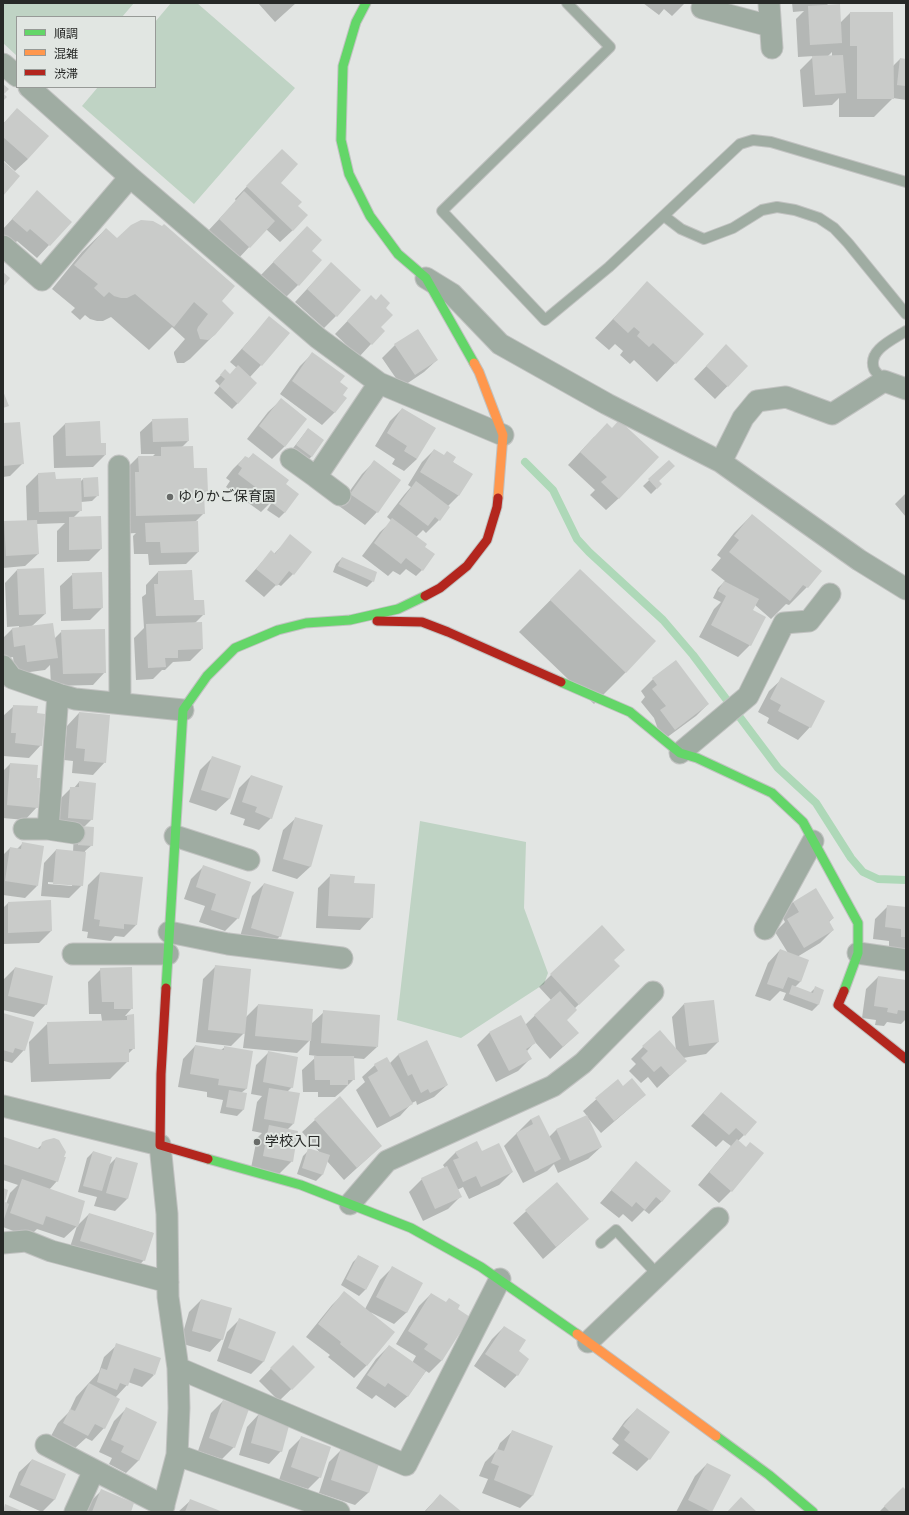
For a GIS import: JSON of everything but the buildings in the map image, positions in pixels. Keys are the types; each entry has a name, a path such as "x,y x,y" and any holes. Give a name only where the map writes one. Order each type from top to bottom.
{"street":[{"path":"366,3 356,22 343,66 341,140 349,174 370,216 398,254 426,278 452,294 500,344 607,404 721,462 859,560 906,589"},
{"path":"769,3 772,48"},
{"path":"702,8 770,26"},
{"path":"3,64 16,75"},
{"path":"30,88 130,178 318,338 379,383 503,435"},
{"path":"3,246 42,280 130,178"},
{"path":"350,620 398,609 440,588 467,566 488,540 497,507 503,435 479,372 426,278"},
{"path":"721,462 743,418 757,401 786,397 832,414 884,381 906,389"},
{"path":"316,477 379,383"},
{"path":"290,459 340,495"},
{"path":"120,466 120,703"},
{"path":"680,753 748,696 784,623 809,621 830,594"},
{"path":"46,1444 163,1509 177,1455 179,1408 178,1368 168,1297 167,1214 160,1145 161,1074 183,710 208,676 235,648 278,630 306,623 350,620 422,622 630,712 680,753 697,758 772,793 803,822 858,923 858,954 838,1005 906,1060"},
{"path":"3,666 12,678 75,699 183,710"},
{"path":"48,829 58,694"},
{"path":"24,829 48,829 74,833"},
{"path":"175,836 249,860"},
{"path":"765,929 813,841"},
{"path":"169,932 228,944 342,958"},
{"path":"73,954 168,954"},
{"path":"858,954 906,960"},
{"path":"350,1204 387,1161 553,1086 583,1063 654,992"},
{"path":"3,1106 160,1145 301,1185 411,1228 481,1267 588,1342 769,1475 813,1512"},
{"path":"588,1342 718,1218"},
{"path":"3,1243 26,1241 51,1251 168,1282"},
{"path":"178,1368 406,1465 500,1280"},
{"path":"177,1455 339,1512"},
{"path":"75,1512 94,1470"}],"lane":[{"path":"567,3 610,47 442,210 545,320 609,267 740,144 753,140 771,142 906,182"},
{"path":"664,216 681,229 704,238 733,228 762,210 777,207 795,210 819,218 834,228 848,243 906,314"},
{"path":"884,381 874,369 874,358 882,346 906,331"},
{"path":"601,1243 616,1230 658,1275"}],"green space":[{"path":"3,3 134,3 123,16 16,16 16,55 3,43"},
{"path":"171,3 197,3 295,88 194,204 82,106 97,88 156,88 156,21"},
{"path":"420,821 526,842 524,908 548,973 544,984 461,1038 397,1020"}],"waterway":[{"path":"525,462 553,490 577,539 589,552 663,620 693,655 778,768 816,803 851,858 863,872 878,879 906,880"}],"traffic: fast":[{"path":"366,3 356,22 343,66 341,140 349,174 370,216 398,254 426,278 474,363"},
{"path":"166,988 183,710 207,676 235,648 278,630 306,623 350,620 398,609 425,596"},
{"path":"561,682 630,712 680,753 697,758 772,793 803,822 858,923 858,953 844,991"},
{"path":"208,1159 301,1185 411,1228 481,1267 577,1334"},
{"path":"716,1436 769,1475 813,1512"}],"traffic: slow":[{"path":"474,363 479,372 503,435 498,498"},
{"path":"577,1334 716,1436"}],"traffic: jam":[{"path":"425,596 440,588 467,566 487,540 497,507 498,498"},
{"path":"377,621 422,622 561,682"},
{"path":"166,988 161,1074 160,1145 208,1159"},
{"path":"844,991 838,1005 906,1059"}],"place":[{"name":"ゆりかご保育園","path":"170,497"},
{"name":"学校入口","path":"257,1142"}]}
